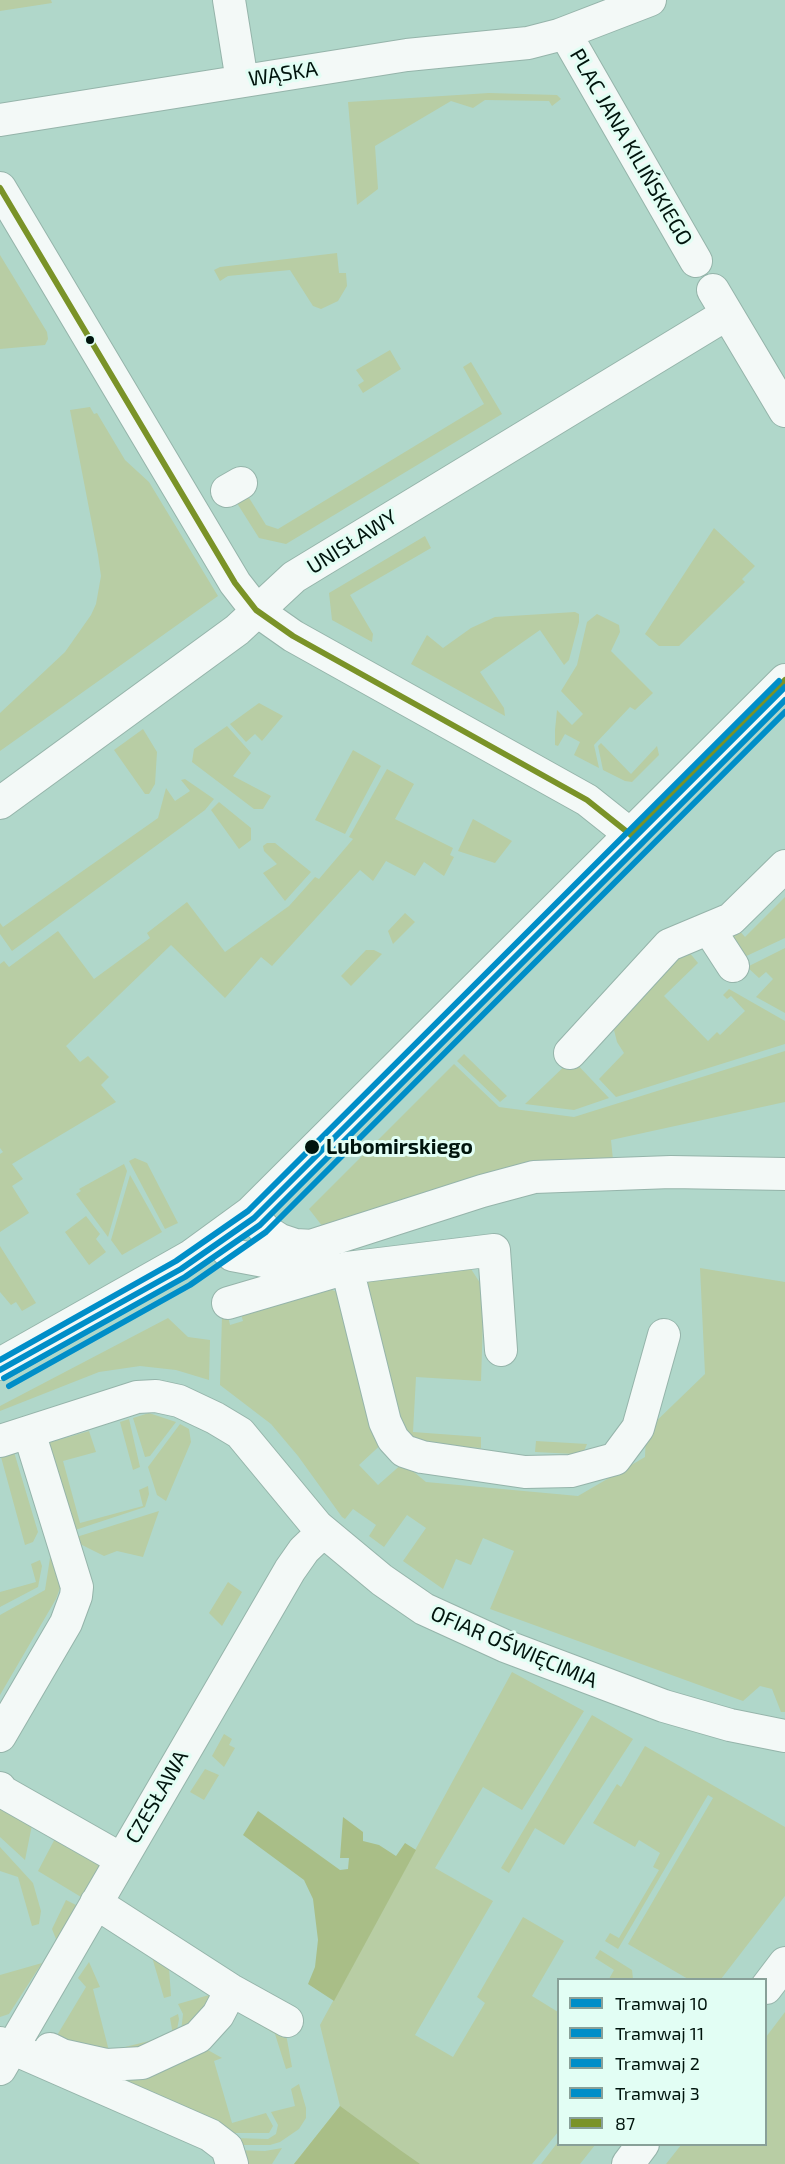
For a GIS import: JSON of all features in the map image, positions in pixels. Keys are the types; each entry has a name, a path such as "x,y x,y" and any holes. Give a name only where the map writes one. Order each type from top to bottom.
{"street":[{"path":"229,0 242,81"},
{"name":"WĄSKA","path":"0,120 407,55 528,43 565,33 650,0"},
{"name":"PLAC JANA KILIŃSKIEGO","path":"565,33 696,261"},
{"path":"0,188 235,583 256,610 293,636 587,800 631,834"},
{"name":"UNISŁAWY","path":"0,803 237,630 256,610 312,566 720,302 785,411"},
{"path":"2,1363 178,1263 216,1239 250,1213 785,680"},
{"path":"570,1053 669,945 731,919 785,866"},
{"path":"709,928 733,966"},
{"path":"216,1239 230,1253 260,1261 320,1244 482,1191 534,1177 671,1172 785,1174"},
{"path":"250,1213 266,1231 283,1241 303,1246 320,1244"},
{"path":"228,1304 347,1268 494,1250 501,1350"},
{"path":"347,1268 385,1422 393,1439 412,1455 525,1472 571,1471 615,1459 638,1428 664,1335"},
{"name":"OFIAR OŚWIĘCIMIA","path":"14,1436 137,1397 156,1396 179,1401 240,1433 300,1508 323,1532 417,1604 460,1627 551,1665 664,1706 730,1725 785,1736"},
{"path":"0,1736 66,1623 77,1587 14,1436"},
{"name":"CZESŁAWA","path":"8,2049 290,1570 304,1550 323,1532"},
{"path":"0,1788 3,1792 121,1859"},
{"path":"96,1902 231,1990 287,2021"},
{"path":"767,1986 785,1963"},
{"path":"8,2049 62,2055 107,2065 142,2063 198,2037 218,2015 231,1990"},
{"path":"8,2049 210,2135 227,2148 232,2164"},
{"path":"628,2164 642,2146"}],"green space":[{"path":"0,0 51,0 52,3 0,11"},
{"path":"489,93 557,95 561,99 552,106 549,101 485,100 473,108 451,101 375,146 378,189 357,205 348,102"},
{"path":"337,253 339,273 346,273 347,286 338,301 321,309 313,306 290,270 228,276 220,281 214,270 220,267"},
{"path":"0,255 47,332 48,339 45,345 0,349"},
{"path":"390,350 401,369 363,393 358,385 364,381 356,370"},
{"path":"471,362 502,414 286,544 259,538 235,500 246,493 266,525 278,529 484,404 463,367"},
{"path":"90,407 94,414 97,413 125,460 149,482 218,596 0,751 0,713 65,652 96,604 101,576 70,410"},
{"path":"714,528 755,566 742,579 745,582 679,646 659,646 645,634"},
{"path":"425,536 431,548 350,595 373,634 372,642 332,620 329,593"},
{"path":"575,612 579,614 579,622 569,660 564,665 540,630 480,672 504,708 505,716 411,664 427,635 443,648 471,628 495,617"},
{"path":"597,614 619,625 620,632 611,651 653,693 635,710 630,707 594,745 599,768 574,755 580,742 565,734 558,746 555,745 557,710 572,725 583,714 561,691 577,665 587,622"},
{"path":"259,703 283,716 262,741 255,734 246,742 230,724"},
{"path":"227,726 251,753 233,776 271,796 263,809 254,809 192,762 194,749"},
{"path":"143,729 157,752 155,784 149,794 145,794 114,750"},
{"path":"601,743 631,774 657,746 659,755 632,782 625,781 603,770 598,746"},
{"path":"353,750 381,766 345,834 315,820"},
{"path":"387,769 414,784 395,819 453,848 450,855 454,857 444,876 424,862 415,876 386,861 373,881 360,870 272,966 261,957 225,998 171,945 66,1046 80,1062 88,1056 109,1077 101,1085 116,1102 12,1164 23,1179 12,1186 29,1213 0,1232 0,1154 3,1152 0,1148 0,964 4,961 9,967 58,931 94,979 150,938 147,933 187,902 225,952 289,906 315,877 319,879 353,839 349,837"},
{"path":"185,779 214,799 205,810 12,951 0,934 0,923 3,927 158,818 166,788 175,801 190,791 181,780"},
{"path":"219,802 251,828 251,840 239,849 211,810"},
{"path":"473,819 512,841 495,863 458,851"},
{"path":"267,843 275,843 311,872 285,901 263,873 277,864 264,851 263,846"},
{"path":"785,897 785,938 740,959 727,929 737,928 745,937"},
{"path":"405,913 415,922 393,944 388,931"},
{"path":"684,946 698,963 664,996 708,1041 717,1032 720,1035 745,1011 731,996 727,999 723,995 729,989 785,1021 785,1044 616,1097 599,1079 624,1053 617,1042 613,1026"},
{"path":"785,948 785,1013 756,997 773,979 766,972 759,978 747,967"},
{"path":"366,950 374,950 382,954 351,986 341,976"},
{"path":"785,1051 785,1102 611,1140 613,1160 530,1161 323,1227 309,1209 454,1064 499,1107 574,1117"},
{"path":"464,1054 507,1096 500,1102 457,1061"},
{"path":"572,1059 609,1098 574,1110 525,1104"},
{"path":"135,1158 147,1163 178,1223 165,1229 129,1161"},
{"path":"124,1164 127,1171 108,1237 76,1194 81,1191 79,1189"},
{"path":"130,1175 162,1232 122,1255 111,1240"},
{"path":"86,1216 100,1234 96,1239 106,1252 89,1265 65,1232"},
{"path":"0,1246 36,1303 22,1311 16,1302 11,1305 0,1292"},
{"path":"700,1268 785,1282 785,1712 781,1712 772,1689 760,1686 743,1701 490,1609 514,1551 483,1538 471,1565 456,1559 443,1589 403,1561 426,1528 407,1515 384,1547 369,1536 376,1525 353,1509 345,1519 342,1517 298,1456 271,1424 220,1385 222,1316 228,1316 230,1325 243,1321 239,1308 329,1289 338,1292 386,1440 359,1465 378,1485 403,1463 426,1482 578,1496 645,1457 646,1431 705,1374"},
{"path":"471,1269 484,1289 481,1381 416,1377 413,1432 481,1437 481,1448 415,1444 404,1439 365,1287 369,1280"},
{"path":"168,1318 188,1337 210,1340 209,1380 176,1370 140,1366 99,1372 0,1411 0,1406"},
{"path":"149,1413 176,1422 150,1456 145,1457 133,1418"},
{"path":"129,1419 140,1467 133,1470 120,1422"},
{"path":"180,1424 189,1429 191,1442 166,1501 157,1495 148,1467"},
{"path":"89,1431 96,1452 63,1461 80,1523 143,1506 139,1490 148,1486 149,1494 145,1507 66,1533 48,1443"},
{"path":"536,1441 587,1444 584,1451 575,1454 535,1452"},
{"path":"14,1452 38,1532 33,1542 25,1545 1,1457"},
{"path":"159,1511 143,1557 117,1551 104,1556 70,1539"},
{"path":"53,1557 60,1577 60,1588 56,1599 0,1695 0,1615 45,1590 50,1558"},
{"path":"40,1560 42,1566 38,1587 0,1607 0,1592 36,1582 31,1564"},
{"path":"228,1582 242,1592 222,1626 209,1613"},
{"path":"512,1672 584,1711 522,1810 483,1787 435,1868 493,1901 415,2035 453,2057 485,2003 477,1997 523,1917 564,1941 532,1996 557,2011 557,2133 532,2164 294,2164 340,2106 320,2025"},
{"path":"592,1715 633,1739 564,1845 535,1828 509,1873 501,1868"},
{"path":"224,1734 232,1739 229,1745 235,1748 224,1767 212,1756"},
{"path":"645,1746 785,1827 785,1896 722,1978 686,1978 628,1944 713,1798 708,1795 618,1949 605,1941 610,1933 619,1938 659,1870 653,1867 660,1853 639,1840 635,1847 593,1823 617,1784 621,1787"},
{"path":"205,1769 219,1775 204,1800 190,1792"},
{"path":"0,1794 34,1815 25,1860 0,1837"},
{"path":"258,1811 340,1870 348,1869 349,1858 340,1858 343,1817 363,1832 363,1841 379,1845 396,1856 405,1843 416,1850 334,2001 308,1984 315,1967 318,1940 313,1899 304,1880 243,1835"},
{"path":"59,1831 110,1859 86,1900 38,1871"},
{"path":"0,1847 33,1883 41,1911 39,1924 32,1926 18,1877 0,1871"},
{"path":"66,1900 80,1907 53,1953 56,1939 52,1929"},
{"path":"600,1950 632,1970 633,1978 610,1978 614,1970 595,1958"},
{"path":"152,1957 169,1968 171,1996 164,1998"},
{"path":"89,1962 100,1987 93,1989 109,2051 173,2035 170,2018 178,2014 176,2035 160,2047 110,2056 56,2037 86,1987 78,1978"},
{"path":"42,1963 9,2014 0,2017 0,1975"},
{"path":"209,1995 210,2002 181,2032 183,2014 178,2004"},
{"path":"229,2007 286,2034 292,2067 286,2069 275,2034"},
{"path":"785,2012 785,2164 666,2164 680,2146 767,2146 767,2036"},
{"path":"199,2045 222,2058 214,2061 232,2123 266,2113 273,2126 269,2133 232,2133 54,2058"},
{"path":"299,2084 306,2108 306,2118 299,2129 280,2142 270,2145 233,2145 234,2138 268,2139 276,2134 278,2125 271,2112 295,2106 291,2089"},
{"path":"340,2106 400,2150 420,2164 294,2164"},
{"path":"557,2143 557,2146 594,2146 580,2164 541,2164"},
{"path":"282,2148 272,2164 242,2164 235,2150 265,2151"}],"tram line":[{"name":"2","path":"0,1360 176,1261 248,1211 779,681"},
{"name":"10","path":"0,1370 181,1269 254,1218 785,687"},
{"name":"11","path":"4,1378 185,1277 260,1225 785,700"},
{"name":"3","path":"9,1386 190,1285 266,1232 785,712"}],"transit line":[{"name":"87","path":"0,188 235,583 256,610 293,636 587,800 631,835"},
{"name":"87","path":"631,835 785,680"}],"place":[{"name":"Lubomirskiego","path":"312,1147"}]}
